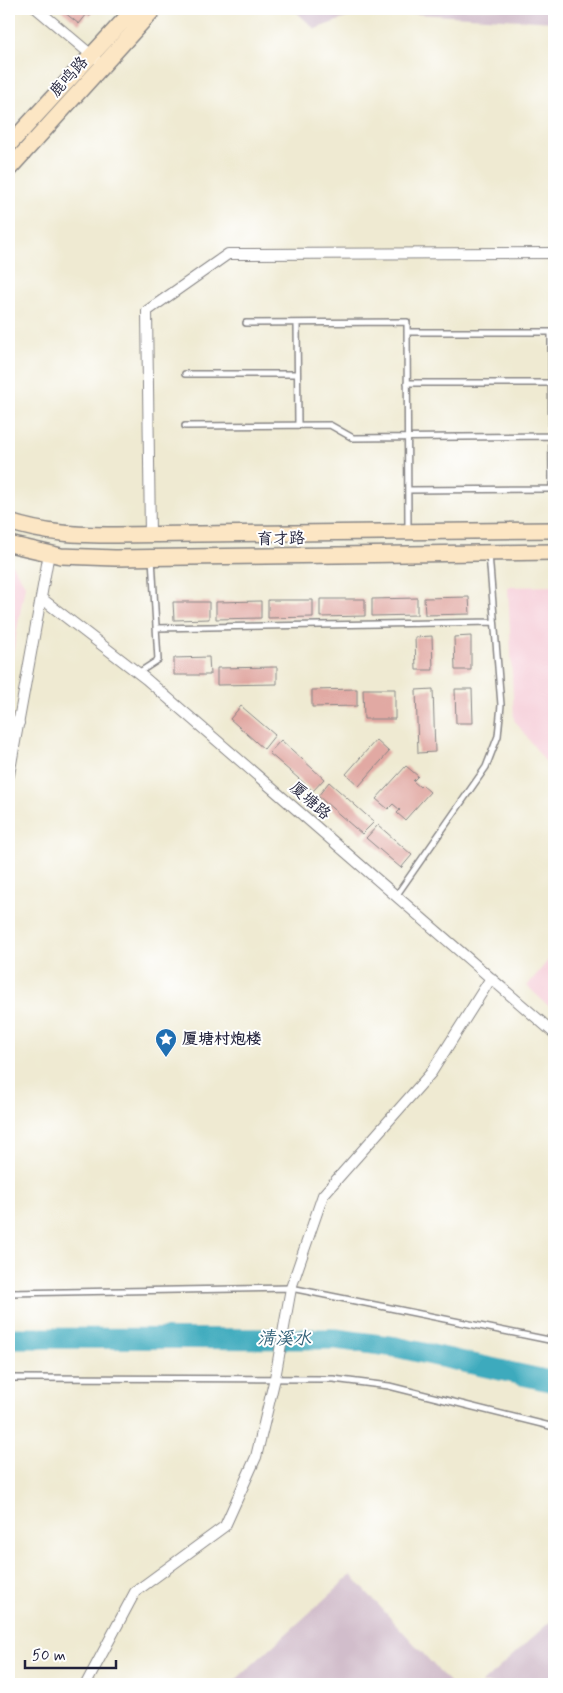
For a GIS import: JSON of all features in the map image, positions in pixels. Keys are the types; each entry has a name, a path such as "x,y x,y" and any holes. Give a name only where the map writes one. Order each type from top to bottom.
{"main road":[{"name":"鹿鸣路","path":"9,145 134,9"},
{"name":"鹿鸣路","path":"9,168 154,9"},
{"name":"育才路","path":"9,522 65,534 150,535 554,530"},
{"name":"育才路","path":"9,544 61,556 115,558 554,552"}],"street":[{"path":"37,9 103,65"},
{"path":"150,535 147,311 228,254 554,253"},
{"path":"9,775 14,722 49,553"},
{"name":"厦塘路","path":"41,598 138,673 554,1034"},
{"path":"86,1684 135,1592 225,1526 256,1458 276,1378 291,1288 323,1195 431,1073 490,978"}],"lane":[{"path":"297,322 298,425"},
{"path":"246,323 407,322 408,532"},
{"path":"407,332 553,332 553,489 408,490"},
{"path":"185,374 297,374"},
{"path":"407,383 553,383"},
{"path":"185,426 330,425 353,438 553,436"},
{"path":"396,896 486,766 498,736 501,705 489,553"},
{"path":"138,673 158,660 152,558"},
{"path":"156,628 494,622"},
{"path":"9,1293 291,1288 554,1341"},
{"path":"9,1378 333,1379 389,1386 554,1426"}],"shaded area":[{"path":"293,9 554,9 554,22 365,11 315,29"},
{"path":"9,560 25,585 9,676"},
{"path":"554,586 554,773 514,720 508,587"},
{"path":"554,953 554,1011 527,986"},
{"path":"351,1575 451,1684 231,1684"},
{"path":"554,1618 554,1684 481,1684"}],"building":[{"path":"60,9 96,9 90,16 87,14 79,24"},
{"path":"469,597 470,614 425,615 424,598"},
{"path":"417,598 417,615 372,616 372,599"},
{"path":"320,599 365,599 365,616 320,617"},
{"path":"268,600 313,600 313,617 268,618"},
{"path":"261,601 261,618 216,619 216,602"},
{"path":"173,602 209,602 209,619 174,620"},
{"path":"432,636 433,670 416,670 415,637"},
{"path":"471,636 471,670 455,670 454,637"},
{"path":"209,657 210,675 174,675 174,658"},
{"path":"277,667 277,684 217,685 217,668"},
{"path":"357,689 357,706 312,707 312,690"},
{"path":"363,689 395,689 395,719 364,719"},
{"path":"433,689 435,752 418,753 416,690"},
{"path":"455,689 472,689 473,723 456,723"},
{"path":"241,706 275,735 264,749 230,719"},
{"path":"281,740 324,779 313,791 269,753"},
{"path":"376,740 389,752 359,786 346,774"},
{"path":"406,766 418,776 413,781 420,787 422,785 430,792 405,820 397,813 400,810 393,804 388,809 376,799"},
{"path":"329,782 374,822 362,834 318,796"},
{"path":"378,825 412,855 401,868 366,838"}],"waterway":[{"name":"清溪水","path":"9,1338 336,1339 396,1347 554,1382"}],"place":[{"name":"厦塘村炮楼","path":"166,1058"}]}
